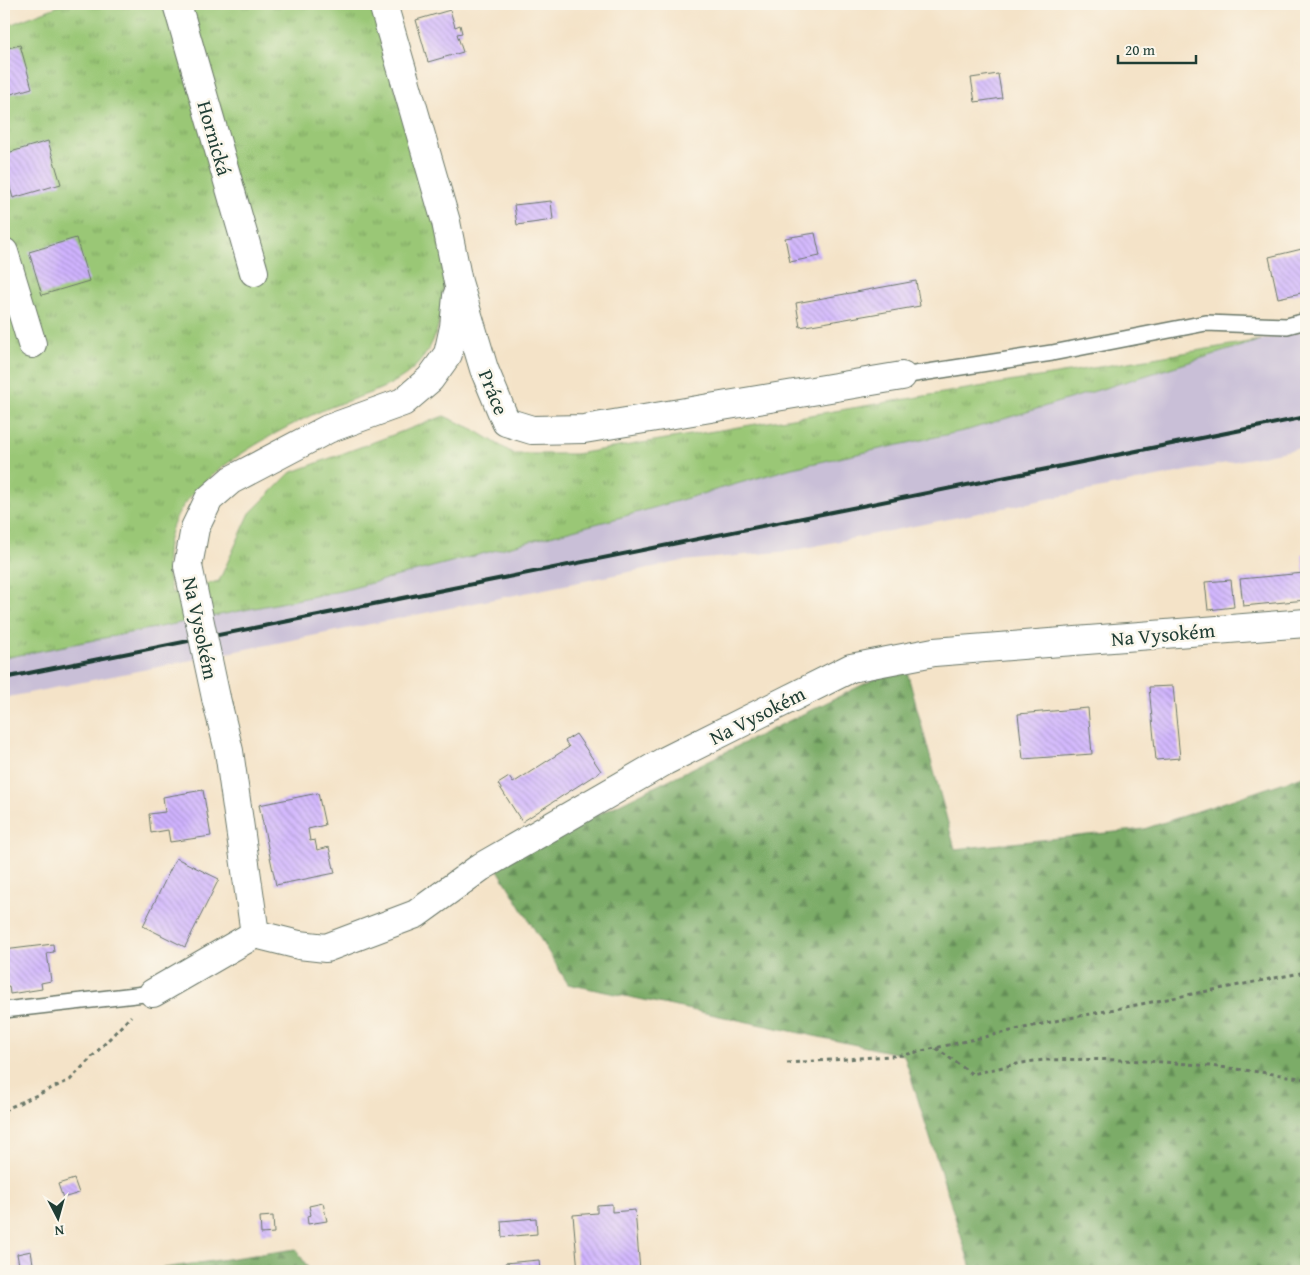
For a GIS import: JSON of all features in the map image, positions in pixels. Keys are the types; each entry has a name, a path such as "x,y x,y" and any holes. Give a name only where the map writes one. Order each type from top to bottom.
{"street":[{"name":"Hornická","path":"177,4 254,272"},
{"name":"Práce","path":"383,4 446,222 458,282 484,369 506,422 532,430 584,429 902,376"},
{"path":"4,252 32,344"},
{"name":"Na Vysokém","path":"458,282 454,327 448,354 430,379 403,402 328,429 230,480 209,499 195,528 188,566 229,751 255,934 299,945 326,948 416,914 481,867 665,761 851,668 934,652 1306,623"},
{"path":"153,993 255,934"}],"lane":[{"path":"902,376 1052,353 1206,323 1287,326 1306,321"},
{"path":"4,1010 153,993"}],"path":[{"path":"788,1063 904,1055 1064,1019 1306,972"},
{"path":"4,1110 70,1080 153,993"},
{"path":"936,1048 972,1074 1046,1060 1132,1062 1246,1069 1306,1079"}],"shaded area":[{"path":"1306,330 1306,447 790,551 683,561 4,698 4,658 345,590 618,518 792,468 968,430 1261,340"}],"green space":[{"path":"64,4 372,4 425,191 438,230 444,259 443,294 439,323 429,349 418,364 405,375 374,392 321,411 256,445 217,471 188,499 171,531 167,550 167,570 172,593 219,581 250,513 290,473 444,416 473,429 514,454 576,454 1261,340 968,430 792,468 618,518 345,590 4,658 4,27"},
{"path":"905,664 955,849 1144,829 1306,775 1306,1271 972,1271 904,1055 568,984 495,865"},
{"path":"296,1249 310,1271 143,1271"}],"building":[{"path":"450,10 455,27 460,25 462,33 457,34 463,52 428,62 416,20"},
{"path":"20,45 32,88 4,96 4,49"},
{"path":"998,74 1002,98 975,102 971,78"},
{"path":"48,141 61,184 13,198 4,167 4,154"},
{"path":"551,201 553,220 517,225 514,205"},
{"path":"815,233 820,256 790,262 785,238"},
{"path":"76,238 89,281 42,295 29,252"},
{"path":"1306,248 1306,292 1278,298 1269,257"},
{"path":"916,281 920,306 800,327 796,303"},
{"path":"1306,553 1306,600 1243,606 1240,579 1304,573 1302,554"},
{"path":"1231,580 1234,607 1208,610 1205,582"},
{"path":"1173,686 1180,758 1156,760 1149,687"},
{"path":"1088,708 1092,754 1023,759 1018,714"},
{"path":"576,734 601,771 522,822 498,784 509,777 513,783 569,747 565,741"},
{"path":"203,790 211,836 170,842 168,830 151,833 149,814 165,812 163,797"},
{"path":"318,793 325,825 308,829 310,841 315,840 317,850 329,847 335,873 276,885 259,805"},
{"path":"176,858 219,879 185,947 143,926"},
{"path":"53,944 54,952 47,953 51,981 41,983 42,989 10,994 9,986 4,987 4,950"},
{"path":"74,1179 79,1193 63,1198 58,1184"},
{"path":"323,1203 327,1221 308,1224 307,1216 311,1215 309,1206"},
{"path":"612,1204 612,1212 635,1210 640,1271 578,1271 573,1215 597,1213 597,1205"},
{"path":"273,1216 274,1233 261,1234 260,1217"},
{"path":"536,1218 537,1234 502,1237 501,1221"},
{"path":"31,1251 34,1270 20,1270 17,1254"},
{"path":"539,1260 540,1271 505,1271 505,1263"}],"railway":[{"path":"4,678 1306,417"}]}
